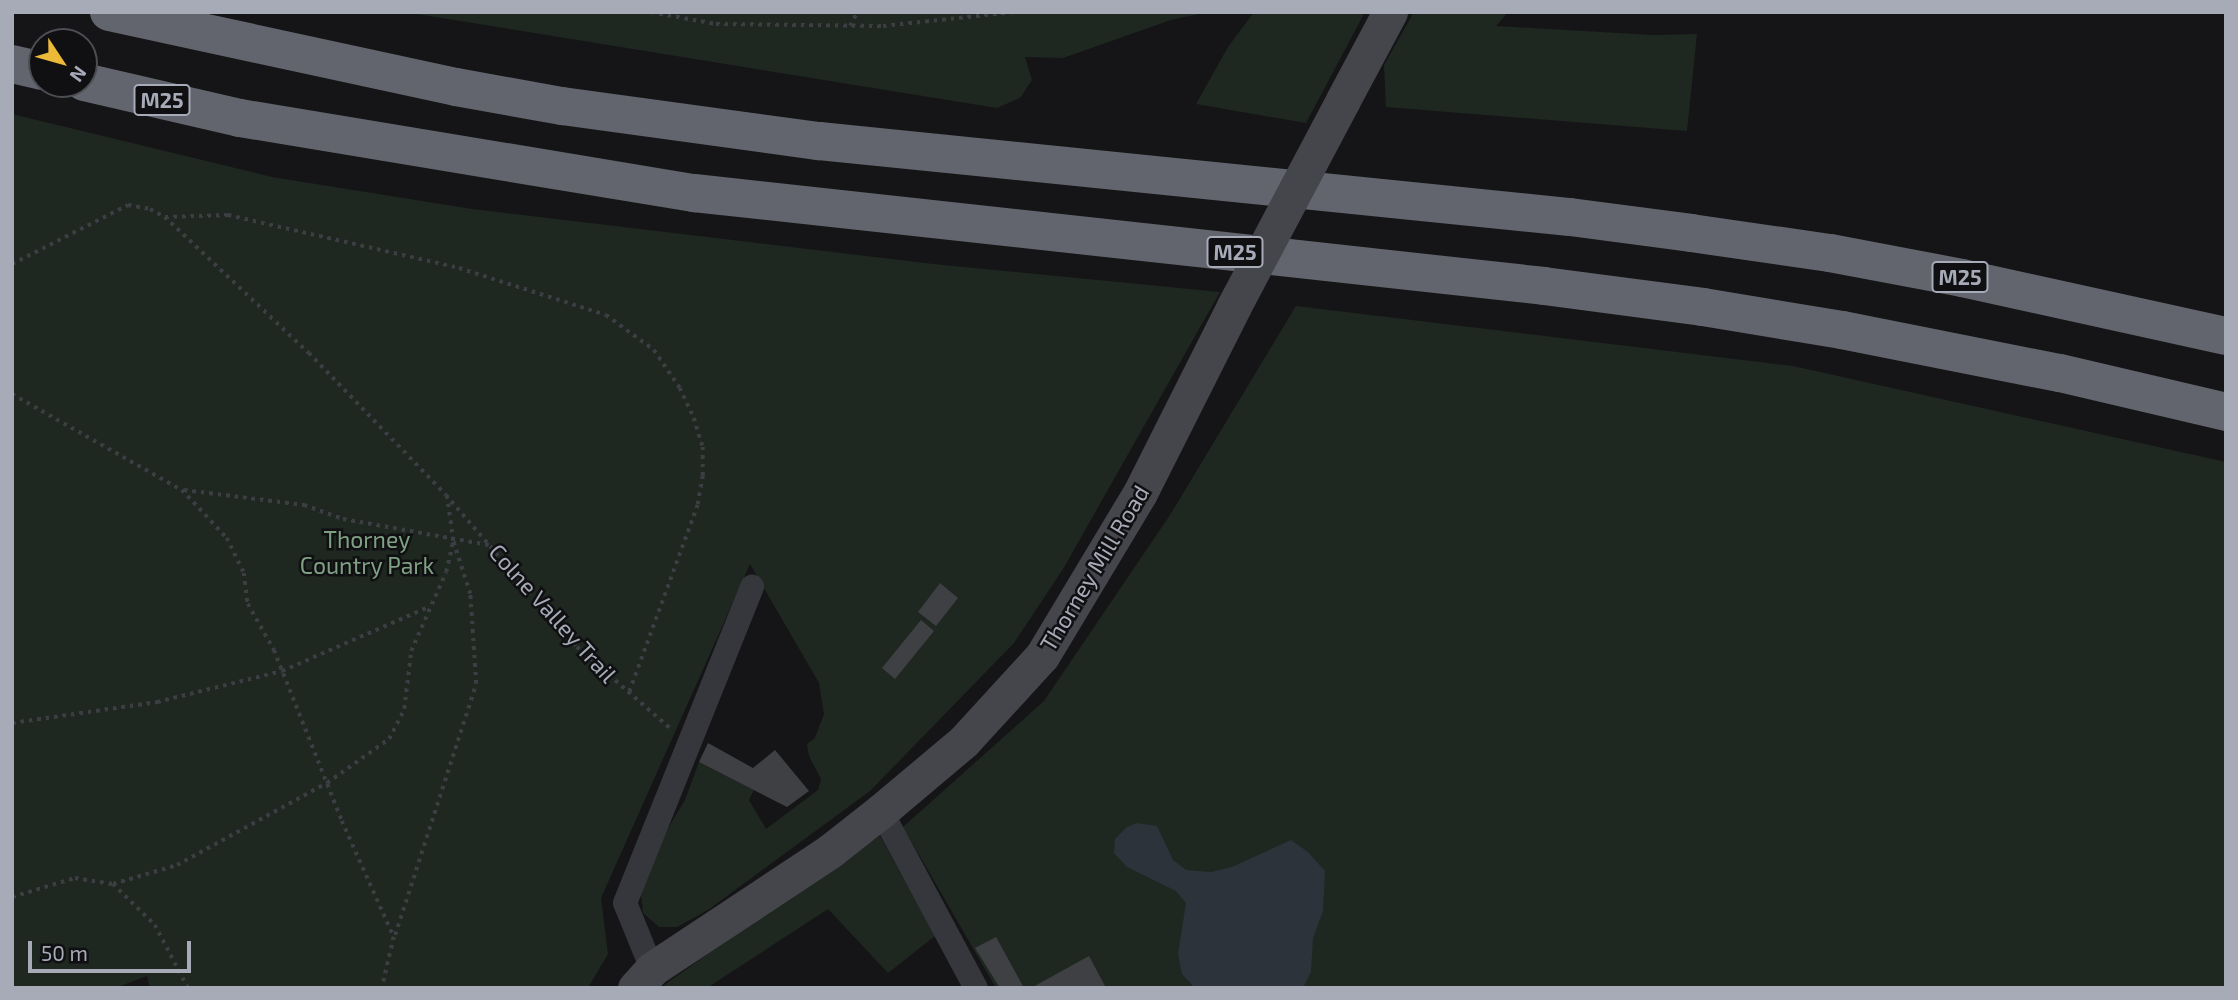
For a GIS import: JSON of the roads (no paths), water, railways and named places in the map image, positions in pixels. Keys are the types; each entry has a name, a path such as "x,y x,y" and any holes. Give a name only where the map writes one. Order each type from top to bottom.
{"highway":[{"name":"M25","path":"109,12 456,86 627,116 819,141 1530,213 1691,233 1830,253 1962,278 2226,336"},
{"name":"M25","path":"98,85 240,118 695,193 1530,285 1716,309 1842,330 2060,373 2226,412"}],"street":[{"name":"Thorney Mill Road","path":"643,978 883,815 964,741 1042,656 1140,493 1234,306 1390,12"},
{"path":"643,978 625,903 752,587"},
{"path":"883,815 976,988"}],"park label":[{"name":"Thorney Country Park","path":"367,552"}]}
